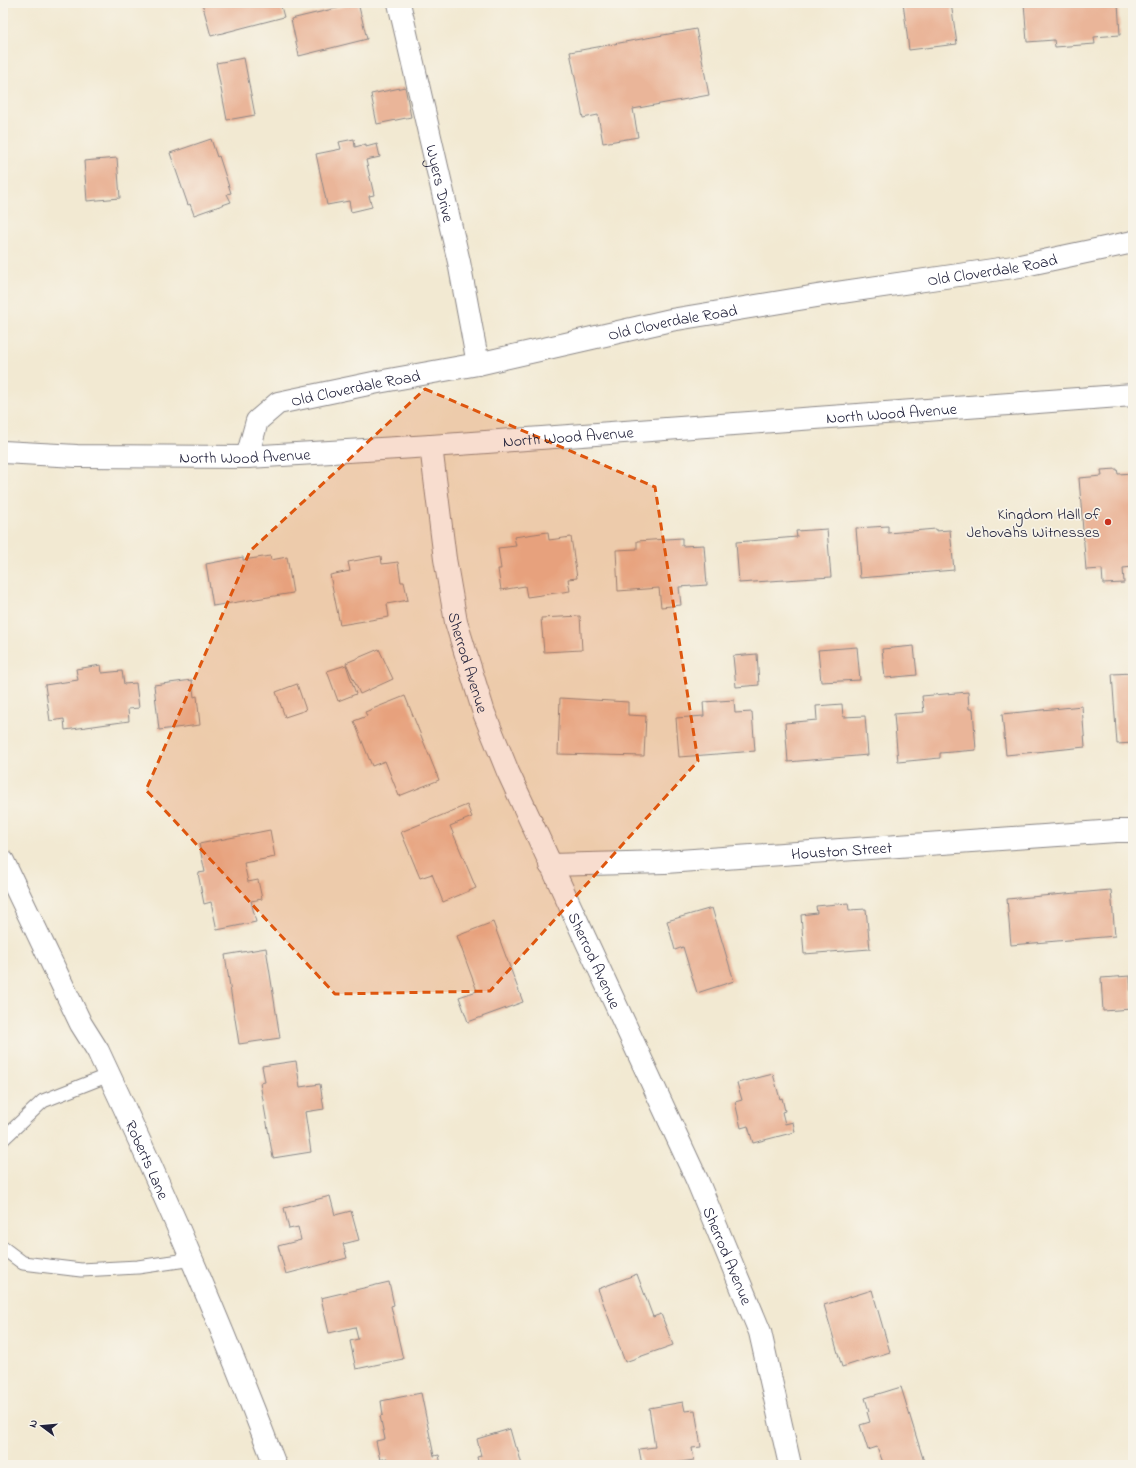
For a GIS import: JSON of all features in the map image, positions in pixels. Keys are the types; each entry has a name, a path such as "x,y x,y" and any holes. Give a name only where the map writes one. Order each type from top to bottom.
{"street":[{"name":"Wyers Drive","path":"399,3 459,262 478,364"},
{"name":"Old Cloverdale Road","path":"246,457 257,421 278,403 478,364 671,320 829,294 1020,266 1133,242"},
{"name":"North Wood Avenue","path":"3,452 77,456 246,457 431,446 1133,395"},
{"name":"Sherrod Avenue","path":"431,446 445,560 456,622 484,713 508,772 697,1180 760,1332 790,1465"},
{"name":"Houston Street","path":"550,864 665,862 1133,831"},
{"name":"Roberts Lane","path":"3,861 81,1024 98,1051 193,1259 275,1465"}],"lane":[{"path":"3,1139 43,1101 109,1075"},
{"path":"3,1248 23,1263 81,1270 138,1267 193,1259"}],"highlighted area":[{"path":"425,389 655,487 698,761 490,991 335,994 146,790 250,551"}],"building":[{"path":"202,3 280,3 284,17 211,36"},
{"path":"358,3 367,39 299,56 291,19"},
{"path":"903,3 951,3 957,44 909,50"},
{"path":"1024,3 1118,3 1120,35 1094,37 1095,44 1055,47 1054,40 1027,42"},
{"path":"696,29 709,95 633,109 638,137 603,143 598,115 583,118 570,52"},
{"path":"244,58 255,115 227,120 216,63"},
{"path":"405,87 411,117 377,124 371,94"},
{"path":"211,139 217,157 219,156 231,193 227,194 231,202 194,215 190,204 188,205 170,153"},
{"path":"354,139 355,147 366,144 366,147 377,144 380,157 366,160 374,195 369,196 372,207 351,212 349,201 327,205 316,154 341,149 339,142"},
{"path":"117,158 120,198 87,201 84,161"},
{"name":"Kingdom Hall of Jehovahs Witnesses","path":"1117,469 1118,474 1133,473 1133,567 1123,568 1124,583 1103,584 1102,569 1086,570 1079,478 1102,476 1101,470"},
{"path":"888,526 888,533 936,529 936,531 950,530 954,570 860,578 856,528"},
{"path":"827,529 831,577 739,583 736,542 797,537 796,531"},
{"path":"548,532 549,540 571,537 577,578 568,579 570,591 527,597 525,586 501,590 498,569 501,569 498,548 516,546 514,537"},
{"path":"682,538 682,546 704,545 707,585 679,587 681,605 661,607 659,588 618,591 616,550 637,549 637,541"},
{"path":"270,556 271,560 287,557 293,593 213,606 206,564 243,557 243,560"},
{"path":"381,556 382,564 398,562 401,582 404,582 408,600 387,604 389,617 340,625 330,575 350,571 348,562"},
{"path":"580,616 582,650 544,652 541,618"},
{"path":"914,646 917,675 885,678 882,649"},
{"path":"857,647 860,680 821,682 818,650"},
{"path":"379,649 393,679 360,694 346,663"},
{"path":"757,654 759,685 736,687 733,656"},
{"path":"101,665 102,673 122,671 124,684 136,683 139,708 128,709 129,721 65,730 64,719 50,721 45,685 78,680 76,669"},
{"path":"346,665 356,694 338,701 327,671"},
{"path":"1133,673 1133,743 1117,744 1112,674"},
{"path":"192,680 194,697 197,696 200,725 159,730 154,685"},
{"path":"297,684 306,710 285,717 276,692"},
{"path":"968,692 969,709 973,709 976,750 940,753 940,758 898,762 894,714 924,712 922,696"},
{"path":"405,696 439,780 399,796 385,761 372,766 354,721 367,716 365,712"},
{"path":"560,698 628,702 628,715 646,716 644,756 558,754"},
{"path":"734,700 735,713 752,712 755,751 679,757 676,718 704,716 703,702"},
{"path":"842,704 843,717 865,716 868,755 788,762 785,723 817,720 816,706"},
{"path":"1082,706 1085,747 1006,755 1002,714"},
{"path":"467,805 472,817 450,826 476,888 443,902 432,874 420,878 401,832"},
{"path":"270,830 275,857 244,863 248,882 258,880 262,899 251,901 256,922 217,930 211,902 204,904 198,873 205,872 199,844"},
{"path":"1111,890 1115,936 1011,945 1007,899"},
{"path":"848,903 849,910 866,909 870,949 804,954 801,915 817,913 816,906"},
{"path":"712,908 734,981 697,993 683,947 675,950 667,921"},
{"path":"493,922 523,1002 468,1022 459,997 477,991 457,936"},
{"path":"266,948 280,1038 239,1044 225,955"},
{"path":"1130,976 1132,1009 1103,1011 1101,978"},
{"path":"296,1061 300,1087 320,1084 324,1109 305,1112 311,1152 273,1158 260,1083 265,1082 262,1066"},
{"path":"773,1074 780,1099 782,1098 785,1111 782,1112 785,1124 793,1122 795,1132 753,1143 748,1126 741,1128 735,1102 742,1100 737,1083"},
{"path":"330,1196 335,1215 351,1211 359,1240 343,1244 347,1258 286,1274 278,1246 301,1240 298,1227 289,1229 284,1208"},
{"path":"637,1274 653,1317 661,1314 673,1345 625,1362 598,1289"},
{"path":"389,1282 394,1305 391,1306 403,1359 356,1369 350,1341 358,1339 355,1327 329,1333 321,1298"},
{"path":"872,1290 890,1352 842,1367 824,1305"},
{"path":"901,1387 925,1465 884,1465 877,1447 868,1450 860,1425 870,1422 867,1412 869,1411 865,1398"},
{"path":"421,1393 434,1456 439,1455 441,1465 389,1465 387,1458 380,1460 376,1441 385,1439 380,1416 383,1415 381,1401"},
{"path":"683,1402 685,1411 695,1410 701,1447 692,1448 694,1460 674,1463 675,1465 642,1465 639,1449 655,1447 649,1408"},
{"path":"510,1429 522,1465 479,1465 477,1457 481,1456 477,1439"}],"place":[{"name":"Kingdom Hall of Jehovahs Witnesses","path":"1108,522"}]}
